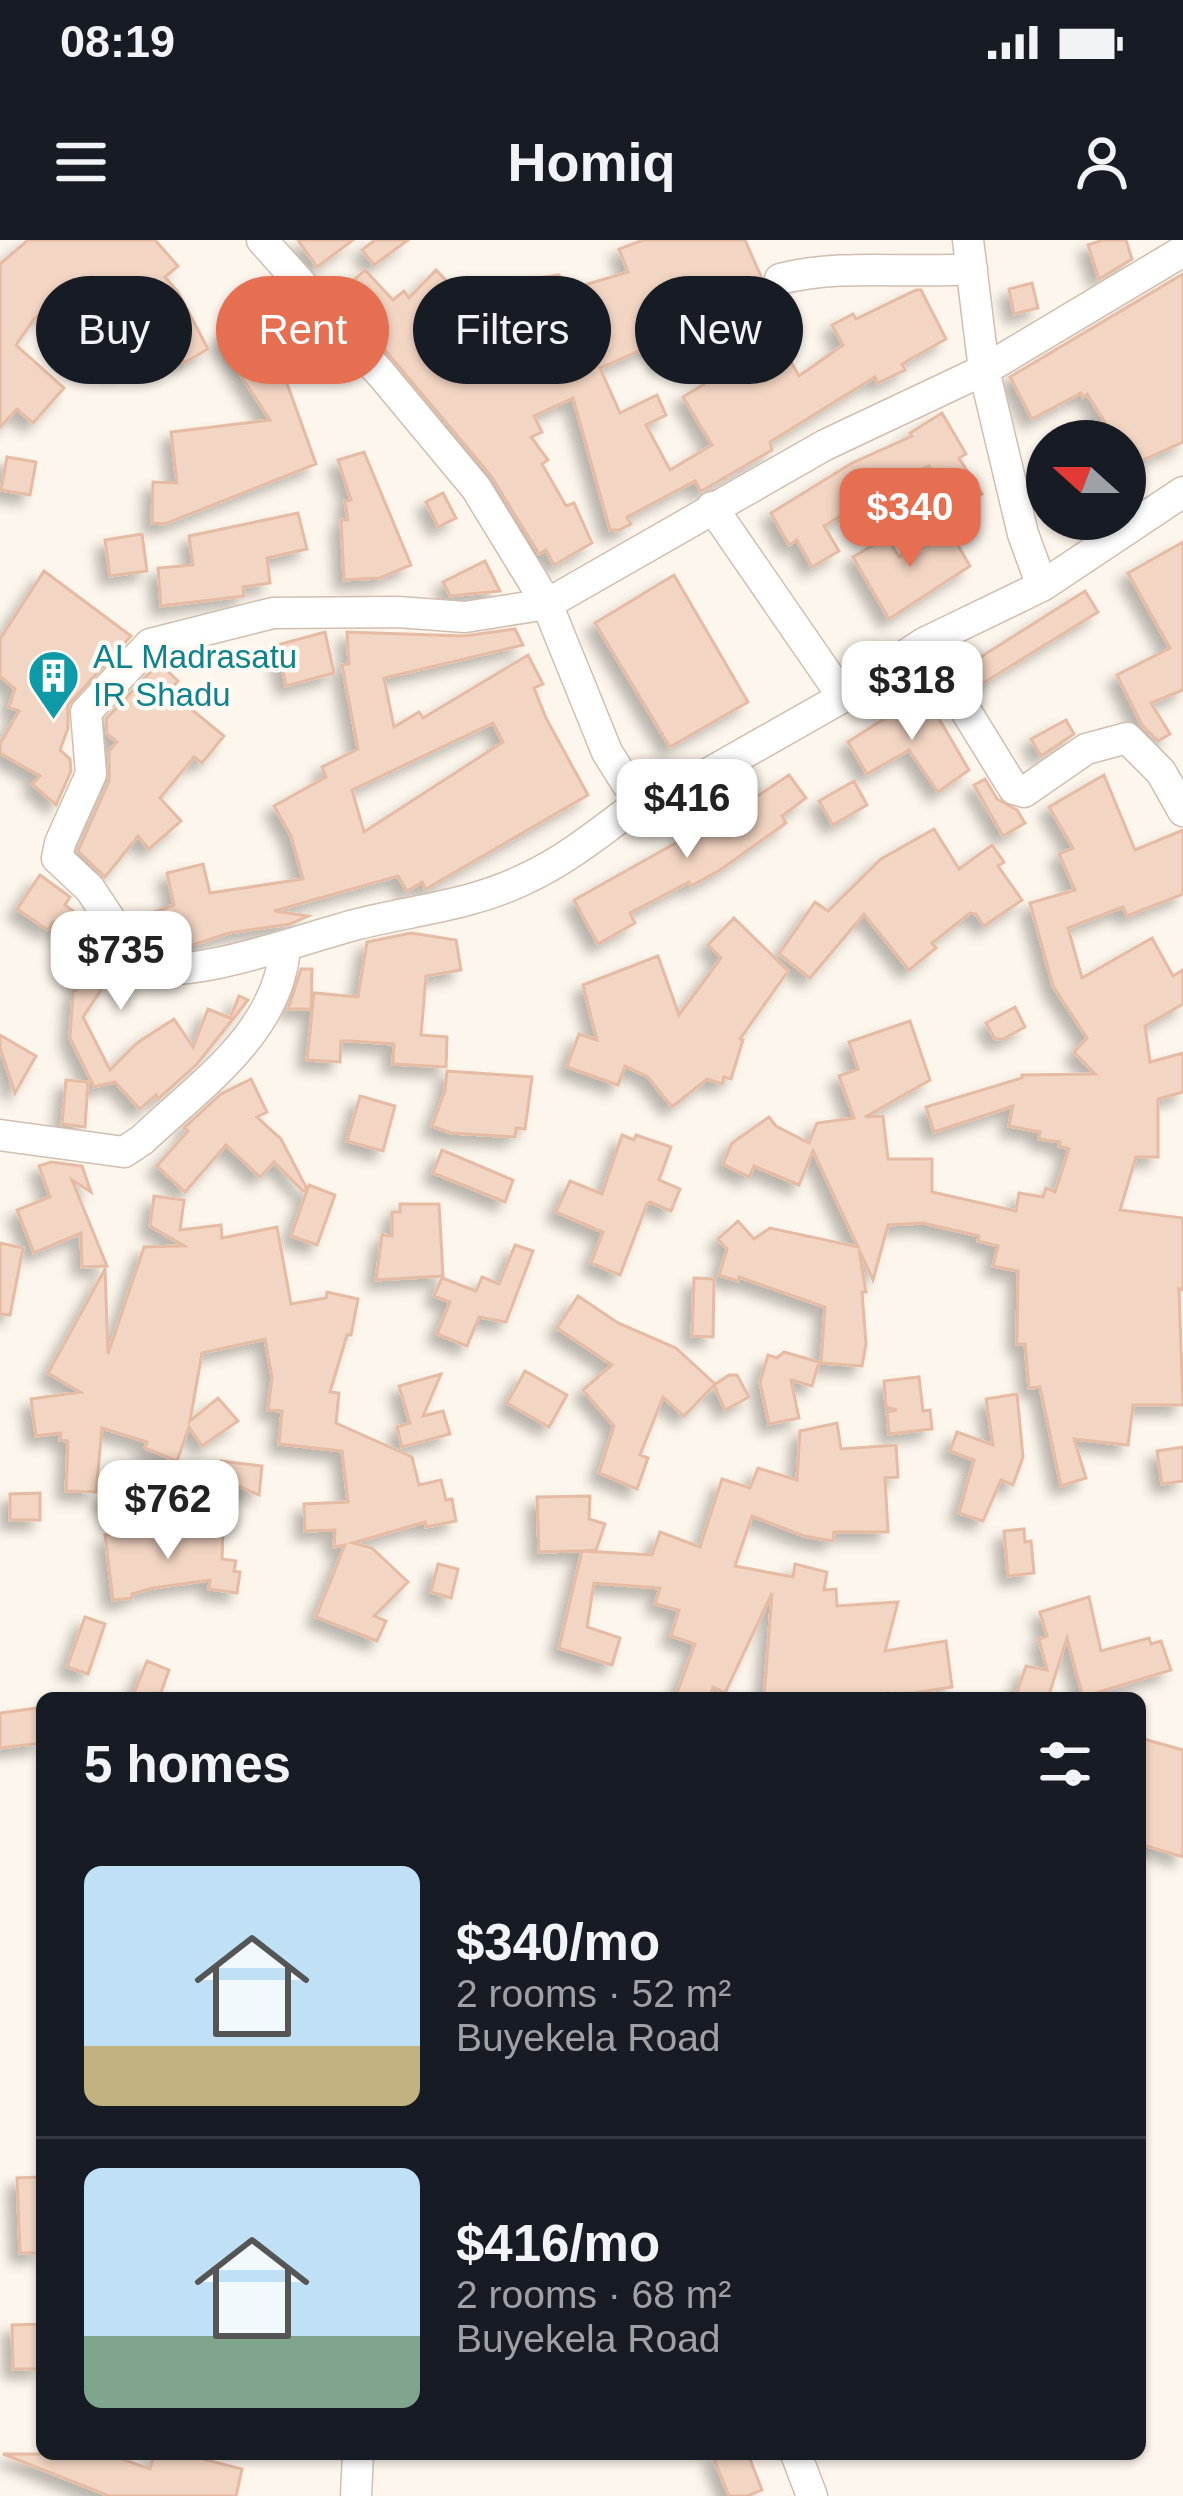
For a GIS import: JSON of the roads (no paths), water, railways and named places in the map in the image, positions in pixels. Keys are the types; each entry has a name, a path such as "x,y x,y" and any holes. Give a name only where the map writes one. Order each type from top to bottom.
{"street":[{"path":"262,240 476,488 547,604 607,752 627,784 650,795"},
{"path":"1183,251 985,370 888,412 547,604 465,617 398,612 273,613 150,644 92,703 85,721 91,774 59,843 59,863 90,889 146,968 175,969 285,948 406,912 472,902 570,854 650,795 695,782 843,697 924,643 1042,586 1183,492"},
{"path":"792,276 862,267 926,273 970,252 985,370 1023,534 1042,586"},
{"path":"712,507 843,697"},
{"path":"924,643 1013,789 1024,792 1085,749 1127,738 1161,772 1183,812"},
{"path":"0,1135 124,1152 260,1025 283,976 285,948"},
{"path":"356,2496 358,2460"},
{"path":"798,2460 812,2496"}],"place":[{"name":"AL Madrasatu IR Shadu","path":"54,721"}]}
